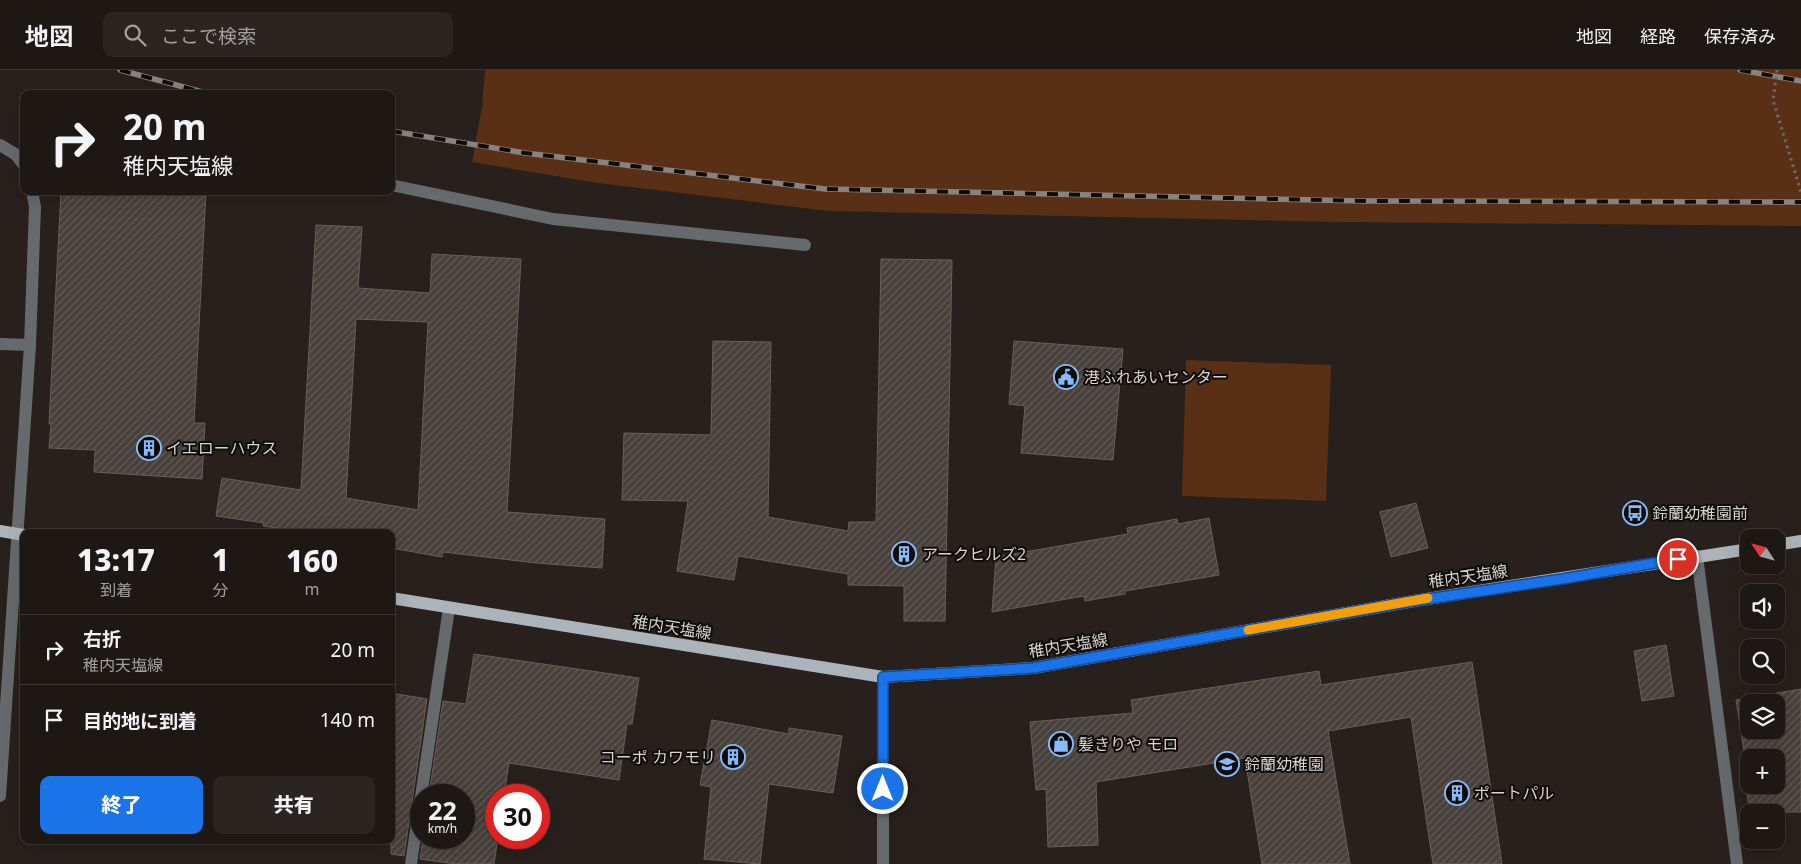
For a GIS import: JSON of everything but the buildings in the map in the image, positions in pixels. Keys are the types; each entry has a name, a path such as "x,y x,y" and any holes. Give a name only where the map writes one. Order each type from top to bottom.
{"main road":[{"path":"0,531 20,534"},
{"path":"1785,544 1801,541"},
{"name":"稚内天塩線","path":"395,599 883,677 1033,668 1404,602 1740,550"}],"street":[{"path":"0,145 19,152"},
{"path":"395,186 553,219 805,245"},
{"path":"20,529 30,345 35,207 33,195"},
{"path":"0,344 30,345"},
{"path":"0,796 20,534"},
{"path":"1697,556 1737,864"},
{"path":"410,864 449,608"},
{"path":"883,677 883,864"}],"path":[{"path":"1777,70 1773,100 1801,192"}],"shaded area":[{"path":"485,70 1801,70 1801,226 1336,222 829,211 598,183 472,162 482,107"},
{"path":"1186,360 1331,365 1326,501 1182,496"}],"railway":[{"path":"120,70 195,90"},
{"path":"1740,70 1801,81"},
{"path":"395,132 525,153 825,189 1363,201 1801,202"}],"slow traffic":[{"path":"1248,630 1428,598"}],"place":[{"name":"港ふれあいセンター","path":"1066,377"},
{"name":"イエローハウス","path":"149,448"},
{"name":"鈴蘭幼稚園前","path":"1635,513"},
{"name":"アークヒルズ2","path":"904,554"},
{"name":"髪きりや モロ","path":"1061,744"},
{"name":"コーポ カワモリ","path":"733,757"},
{"name":"鈴蘭幼稚園","path":"1227,764"},
{"name":"ポートパル","path":"1457,793"}],"route":[{"path":"883,789 883,677 1033,668 1414,601 1562,579 1678,559"}]}
